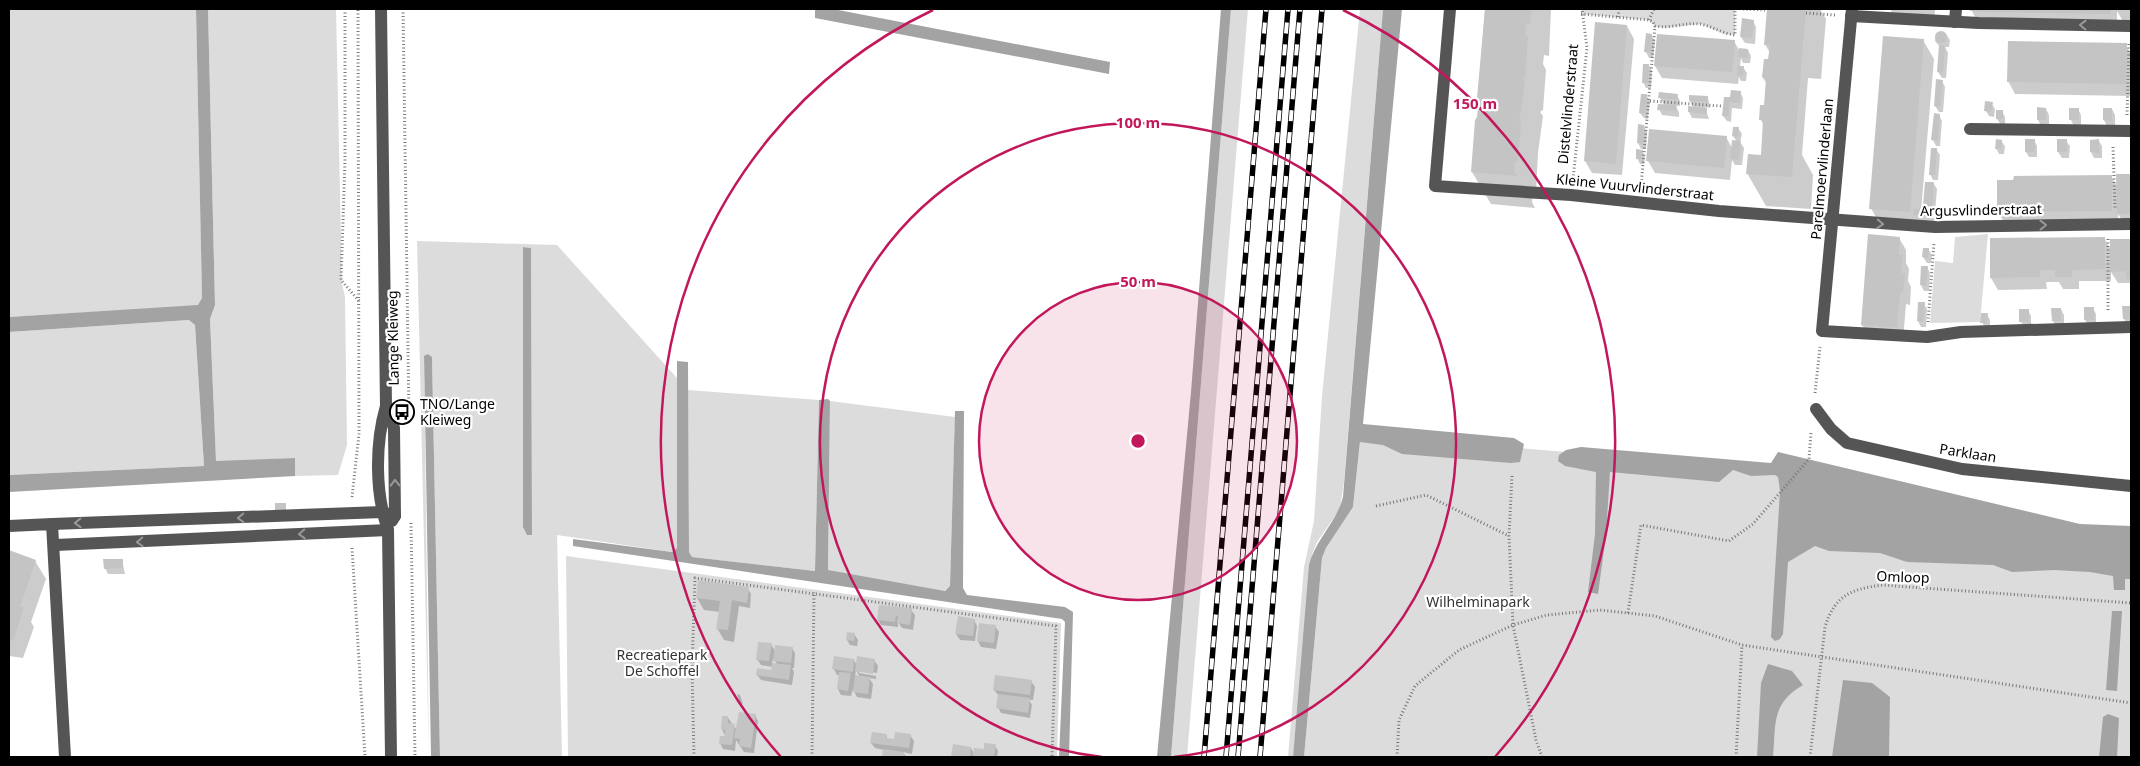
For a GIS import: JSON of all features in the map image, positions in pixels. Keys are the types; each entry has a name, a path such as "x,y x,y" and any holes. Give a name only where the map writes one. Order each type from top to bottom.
{"street":[{"name":"Lange Kleiweg","path":"381,9 386,406 379,428 382,512 388,530 391,757"},
{"name":"Kleine Vuurvlinderstraat","path":"1450,9 1435,186 1571,195 1832,221"},
{"path":"1955,22 1956,9"},
{"path":"1852,12 1955,22 2131,26"},
{"name":"Parelmoervlinderlaan","path":"1852,12 1822,332 1927,337"},
{"path":"1970,129 2129,131"},
{"name":"Argusvlinderstraat","path":"1832,221 1935,227 2131,224"},
{"path":"1927,337 1961,332 2131,327"},
{"name":"Lange Kleiweg","path":"386,406 394,428 395,516 388,530"},
{"name":"Parklaan","path":"1816,409 1831,429 1848,443 1962,469 2131,486"},
{"path":"9,526 382,512 395,516"},
{"path":"52,524 65,757"},
{"path":"54,546 388,530"}],"path":[{"path":"345,9 345,161 341,280 360,302 358,9"},
{"name":"Lange Kleiweg","path":"403,9 409,419"},
{"name":"Distelvlinderstraat","path":"1571,195 1586,48 1581,14 1582,9"},
{"path":"1618,18 1619,9"},
{"path":"1649,20 1654,9"},
{"path":"1581,14 1649,20 1655,26 1664,28 1701,24 1724,34 1735,35 1735,9"},
{"path":"1743,9 1767,10"},
{"path":"1806,13 1852,12"},
{"path":"1639,202 1650,101 1655,26"},
{"path":"2129,131 2131,26"},
{"path":"1650,101 1721,106"},
{"path":"2109,328 2112,131"},
{"path":"1927,337 1935,227"},
{"path":"1628,613 1641,525 1729,541 1753,524 1809,459"},
{"path":"1512,476 1509,536 1513,625 1536,740 1542,757"},
{"path":"1376,506 1426,496 1509,536"},
{"path":"411,513 416,757"},
{"path":"694,757 692,669 695,578 814,592 1056,626 1052,757"},
{"name":"Omloop","path":"1810,757 1825,627 1830,610 1841,598 1858,588 1883,586 2131,603"},
{"path":"812,757 814,592"},
{"path":"1397,757 1399,720 1415,686 1458,650 1513,625 1547,615 1582,611 1600,610 1655,616 1742,645 2131,703"},
{"path":"1736,757 1742,645"}],"green space":[{"path":"9,9 196,9 202,298 198,306 9,317"},
{"path":"208,9 336,9 342,284 345,297 347,445 338,475 295,476 295,458 216,462 210,319 215,305"},
{"path":"1231,9 1248,9 1187,757 1171,757"},
{"path":"1360,9 1383,9 1344,482 1340,509 1317,542 1312,554 1293,757 1288,757 1304,567 1314,521 1322,396"},
{"path":"1582,9 1735,9 1735,35 1724,34 1701,24 1664,28 1655,26 1649,20 1581,14"},
{"path":"1988,234 1980,322 1930,323 1935,261 1953,263 1955,237"},
{"path":"417,241 557,245 677,378 677,548 672,552 557,535 562,757 440,757 432,357 428,354 424,357 429,757","holes":["523,247 531,248 532,535 523,526"]},
{"path":"189,320 195,325 204,466 9,475 9,332"},
{"path":"688,390 819,400 815,571 692,557 689,552"},
{"path":"830,401 955,417 950,587 944,591 828,571"},
{"name":"Wilhelminapark","path":"1361,435 1786,470 2131,546 2131,757 1304,757 1322,558 1326,548 1353,507"},
{"name":"Recreatiepark De Schoffel","path":"566,556 1061,623 1057,757 568,757"}],"shaded area":[{"path":"196,9 208,9 215,305 210,319 216,461 295,458 295,476 9,492 9,475 204,466 195,325 189,320 9,332 9,317 198,305 202,298"},
{"path":"815,9 833,9 1110,62 1109,74 815,18"},
{"path":"1221,9 1231,9 1171,757 1157,757 1191,392"},
{"path":"1383,9 1402,9 1363,424 1514,438 1524,444 1520,462 1511,463 1402,454 1383,445 1360,442 1353,507 1326,548 1322,558 1304,757 1293,757 1309,565 1316,547 1336,515 1343,497"},
{"path":"523,247 531,248 532,535 527,535 523,527"},
{"path":"428,354 432,357 440,757 431,757 424,356"},
{"path":"677,361 688,362 689,552 692,557 815,571 819,400 828,399 830,401 828,570 945,591 950,586 955,411 964,411 963,588 967,595 1065,607 1073,612 1069,757 1059,757 1065,622 1062,619 573,546 573,539 672,552 677,548"},
{"path":"1581,447 1771,463 1778,452 2080,524 2131,526 2131,579 2125,579 2125,590 2114,590 2113,576 2090,572 2054,570 2012,572 1993,565 1907,562 1880,553 1829,551 1815,546 1788,562 1783,634 1780,639 1775,641 1771,637 1780,491 1778,477 1775,475 1751,476 1733,470 1719,482 1610,472 1606,535 1598,594 1588,592 1595,534 1596,472 1565,466 1558,461 1559,455 1566,450"},
{"path":"2112,611 2122,611 2117,691 2106,690"},
{"path":"1768,664 1792,671 1803,685 1785,699 1780,707 1775,724 1773,757 1757,757 1761,683"},
{"path":"1843,680 1872,683 1890,697 1889,757 1832,757"},
{"path":"2108,714 2119,718 2117,757 2099,757 2103,717"}],"building":[{"path":"1485,9 1531,9 1530,24 1526,23 1525,36 1528,36 1525,78 1523,79 1525,83 1519,122 1521,122 1518,161 1515,161 1514,173 1517,173 1517,176 1471,172 1475,120 1479,98 1477,98"},
{"path":"1767,9 1806,9 1792,177 1746,174 1748,154 1761,155 1763,120 1759,120 1760,105 1764,105 1766,79 1762,77 1764,59 1768,59 1770,45 1764,45"},
{"path":"1970,9 2111,9 2111,14 1989,12 1970,11"},
{"path":"1742,18 1754,20 1752,38 1740,37"},
{"path":"1595,22 1627,25 1616,164 1584,161"},
{"path":"1939,31 1943,31 1947,37 1943,43 1939,43 1935,39 1935,35"},
{"path":"1646,33 1652,34 1651,53 1644,52"},
{"path":"1657,34 1735,40 1732,72 1654,66"},
{"path":"1883,36 1924,39 1910,212 1869,209"},
{"path":"2008,41 2127,43 2126,84 2007,82"},
{"path":"1939,45 1945,46 1943,73 1937,72"},
{"path":"1739,48 1748,49 1748,58 1738,57"},
{"path":"1643,64 1649,64 1648,83 1642,83"},
{"path":"1738,66 1744,66 1743,76 1737,75"},
{"path":"1936,79 1943,80 1940,107 1934,106"},
{"path":"1731,90 1741,91 1740,103 1730,102 1728,116 1722,116 1724,97 1730,97"},
{"path":"1659,92 1678,94 1677,100 1658,98"},
{"path":"1641,94 1647,94 1645,114 1639,113"},
{"path":"1689,95 1708,96 1708,102 1689,101"},
{"path":"1985,101 1993,102 1991,112 1984,111"},
{"path":"1658,104 1677,105 1676,111 1657,110"},
{"path":"1688,106 1707,108 1707,114 1688,112"},
{"path":"2037,107 2046,108 2046,120 2037,120"},
{"path":"2069,108 2079,108 2079,120 2069,120"},
{"path":"2103,108 2112,108 2112,121 2103,120"},
{"path":"1996,110 2003,110 2003,119 1996,119"},
{"path":"1934,113 1940,114 1938,141 1931,140"},
{"path":"1638,124 1644,125 1643,144 1637,143"},
{"path":"1733,127 1739,127 1738,137 1732,136"},
{"path":"1649,129 1727,136 1724,168 1646,161"},
{"path":"1996,139 2002,140 2001,149 1995,149"},
{"path":"2025,139 2035,139 2035,152 2025,152"},
{"path":"2057,139 2067,139 2067,152 2057,152"},
{"path":"2099,139 2099,153 2090,152 2090,140"},
{"path":"1732,140 1741,141 1739,160 1730,159"},
{"path":"1931,148 1937,148 1935,175 1929,175"},
{"path":"1636,149 1643,150 1642,159 1636,159"},
{"path":"2116,174 2131,174 2131,214 2117,214"},
{"path":"2112,175 2112,211 1997,212 1997,180 2013,180 2014,176"},
{"path":"1925,182 1934,182 1932,207 1923,206"},
{"path":"1914,209 1933,210 1932,217 1913,215"},
{"path":"1868,234 1900,237 1899,255 1903,255 1901,273 1905,273 1903,293 1900,293 1897,328 1861,325"},
{"path":"2105,237 2105,269 2072,270 2072,277 2055,277 2055,270 2040,270 2040,277 1990,278 1990,238"},
{"path":"2110,239 2131,239 2131,279 2126,279 2126,271 2110,272"},
{"path":"1923,248 1929,248 1928,258 1922,257"},
{"path":"1921,266 1928,266 1926,286 1920,285"},
{"path":"1918,302 1925,302 1923,322 1917,321"},
{"path":"2122,306 2131,306 2131,319 2123,319"},
{"path":"2084,307 2094,307 2094,320 2084,320"},
{"path":"2051,308 2061,308 2061,321 2052,321"},
{"path":"2019,309 2029,309 2029,322 2019,322"},
{"path":"1981,313 1988,313 1987,323 1980,323"},
{"path":"275,503 286,503 286,513 275,513"},
{"path":"9,550 36,560 20,607 24,607 13,641 9,640"},
{"path":"103,559 123,559 123,568 104,569"},
{"path":"698,580 749,587 747,603 732,600 728,630 716,629 720,601 696,598"},
{"path":"879,605 912,608 910,625 897,623 898,616 896,616 895,622 877,620"},
{"path":"958,616 975,619 973,636 955,634"},
{"path":"979,623 996,625 994,643 977,641"},
{"path":"847,632 855,633 854,641 846,640"},
{"path":"758,642 772,643 769,661 756,660"},
{"path":"775,645 793,647 791,663 773,661"},
{"path":"834,656 854,659 853,672 832,669"},
{"path":"857,656 875,659 873,674 855,671"},
{"path":"772,663 791,665 789,680 756,675 757,668 771,670"},
{"path":"839,672 851,673 848,691 837,689"},
{"path":"855,675 870,677 868,694 853,692"},
{"path":"995,675 1032,680 1030,695 993,690"},
{"path":"998,694 1030,698 1028,713 996,708"},
{"path":"739,712 756,714 751,748 739,746 740,739 734,738"},
{"path":"722,716 728,716 728,723 735,724 732,745 719,744 720,736 725,736 725,730 721,729"},
{"path":"872,732 887,734 886,738 894,739 895,732 911,734 909,748 870,743"},
{"path":"984,743 996,744 994,757 973,757 974,748 984,749"},
{"path":"953,744 971,747 970,757 951,757"},
{"path":"883,749 904,752 904,757 882,757"}],"railway":[{"path":"1204,757 1266,9"},
{"path":"1226,757 1288,9"},
{"path":"1238,757 1300,9"},
{"path":"1260,757 1322,9"}],"place":[{"name":"TNO/Lange Kleiweg","path":"402,412"}]}
